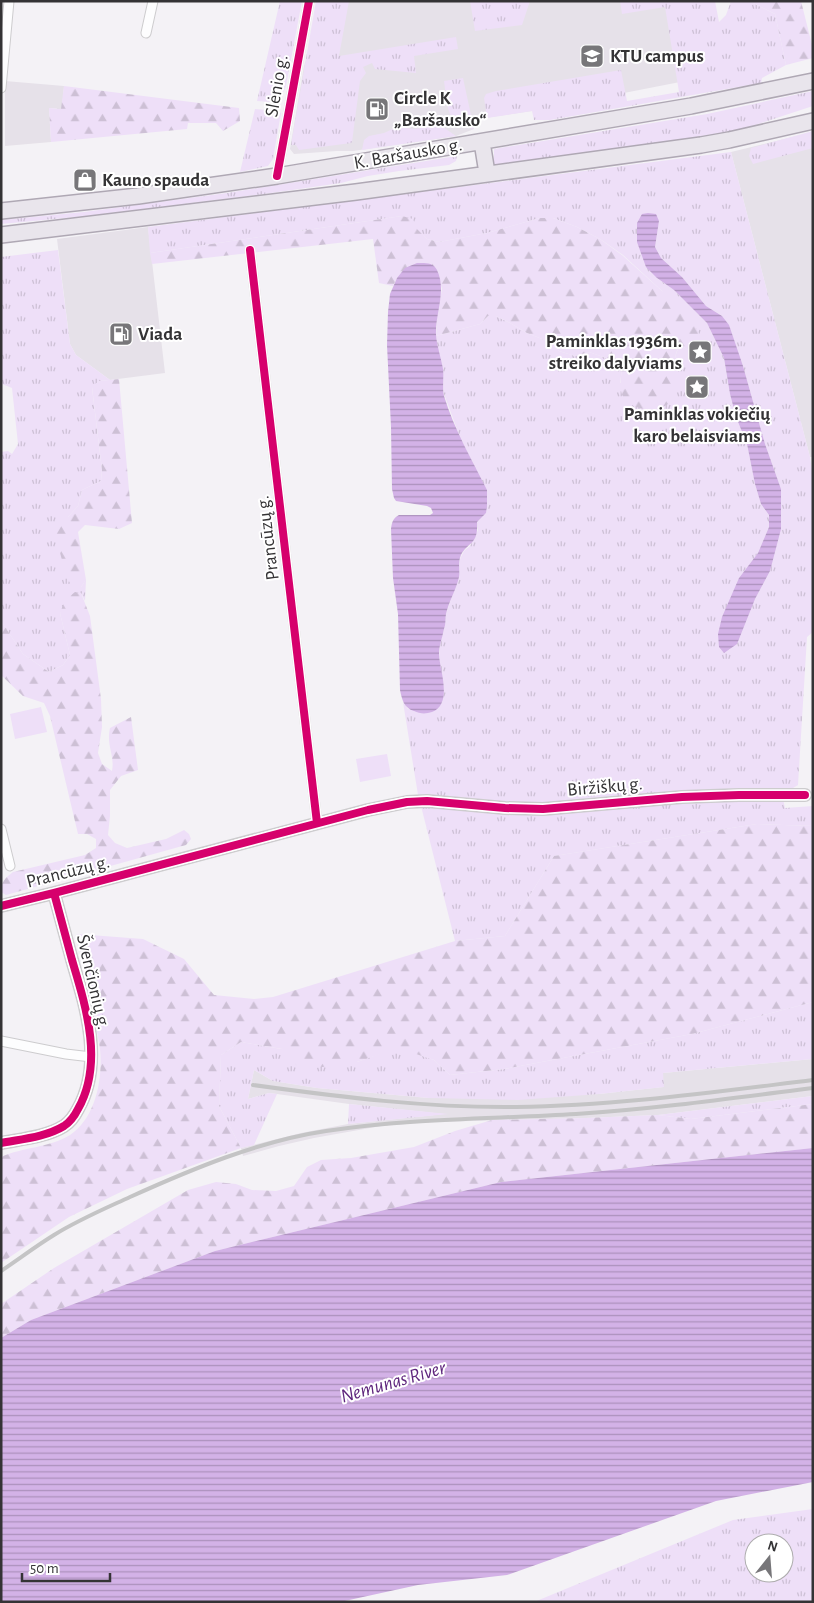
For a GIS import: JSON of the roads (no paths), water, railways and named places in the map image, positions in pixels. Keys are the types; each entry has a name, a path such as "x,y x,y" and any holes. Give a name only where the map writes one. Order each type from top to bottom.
{"main road":[{"name":"K. Baršausko g.","path":"1,211 138,196 277,176 691,106 813,81"},
{"name":"K. Baršausko g.","path":"1,234 337,194 701,145 813,121"},
{"path":"482,142 487,173"}],"street":[{"path":"1,88 9,1"},
{"path":"146,33 153,1"},
{"name":"Slėnio g.","path":"277,176 309,1"},
{"name":"Prancūzų g.","path":"250,250 317,823"},
{"name":"Biržiškų g.","path":"407,802 427,801 504,808 543,809 682,797 805,795"},
{"name":"Prancūzų g.","path":"1,906 317,823 407,802"},
{"path":"1,829 10,866"},
{"name":"Švenčionių g.","path":"1,1143 50,1133 65,1126 74,1116 86,1093 89,1079 91,1042 80,985 54,893"},
{"path":"1,1041 91,1057"}],"water":[{"path":"642,214 656,214 659,221 655,247 661,258 682,277 706,306 722,316 729,325 743,366 765,444 781,489 781,529 770,571 755,599 737,644 724,653 719,647 718,634 722,617 739,578 758,553 769,527 769,515 761,504 755,484 747,444 736,417 730,394 724,358 707,323 674,290 657,278 646,267 637,242 637,223"},
{"path":"417,263 433,266 440,278 441,294 436,335 443,369 444,396 458,432 487,490 486,513 477,522 476,536 460,558 459,577 446,614 439,651 444,695 438,708 432,712 425,713 418,713 408,708 400,690 398,614 393,578 391,529 393,520 399,515 430,515 433,513 431,508 427,506 396,501 394,498 392,489 387,345 390,294 397,278 405,268"},
{"name":"Nemunas River","path":"813,1148 813,1482 716,1501 507,1575 418,1585 340,1602 1,1602 1,1338 31,1320 215,1251 501,1182"}],"railway":[{"path":"253,1085 417,1104 516,1107 627,1101 813,1080"},
{"path":"1,1271 63,1230 130,1197 226,1157 301,1136 326,1131 388,1124 635,1109 813,1088"}],"place":[{"name":"KTU campus","path":"592,56"},
{"name":"Circle K „Baršausko“","path":"377,109"},
{"name":"Kauno spauda","path":"85,180"},
{"name":"Viada","path":"121,334"},
{"name":"Paminklas 1936m. streiko dalyviams","path":"700,352"},
{"name":"Paminklas vokiečių karo belaisviams","path":"697,387"}]}
